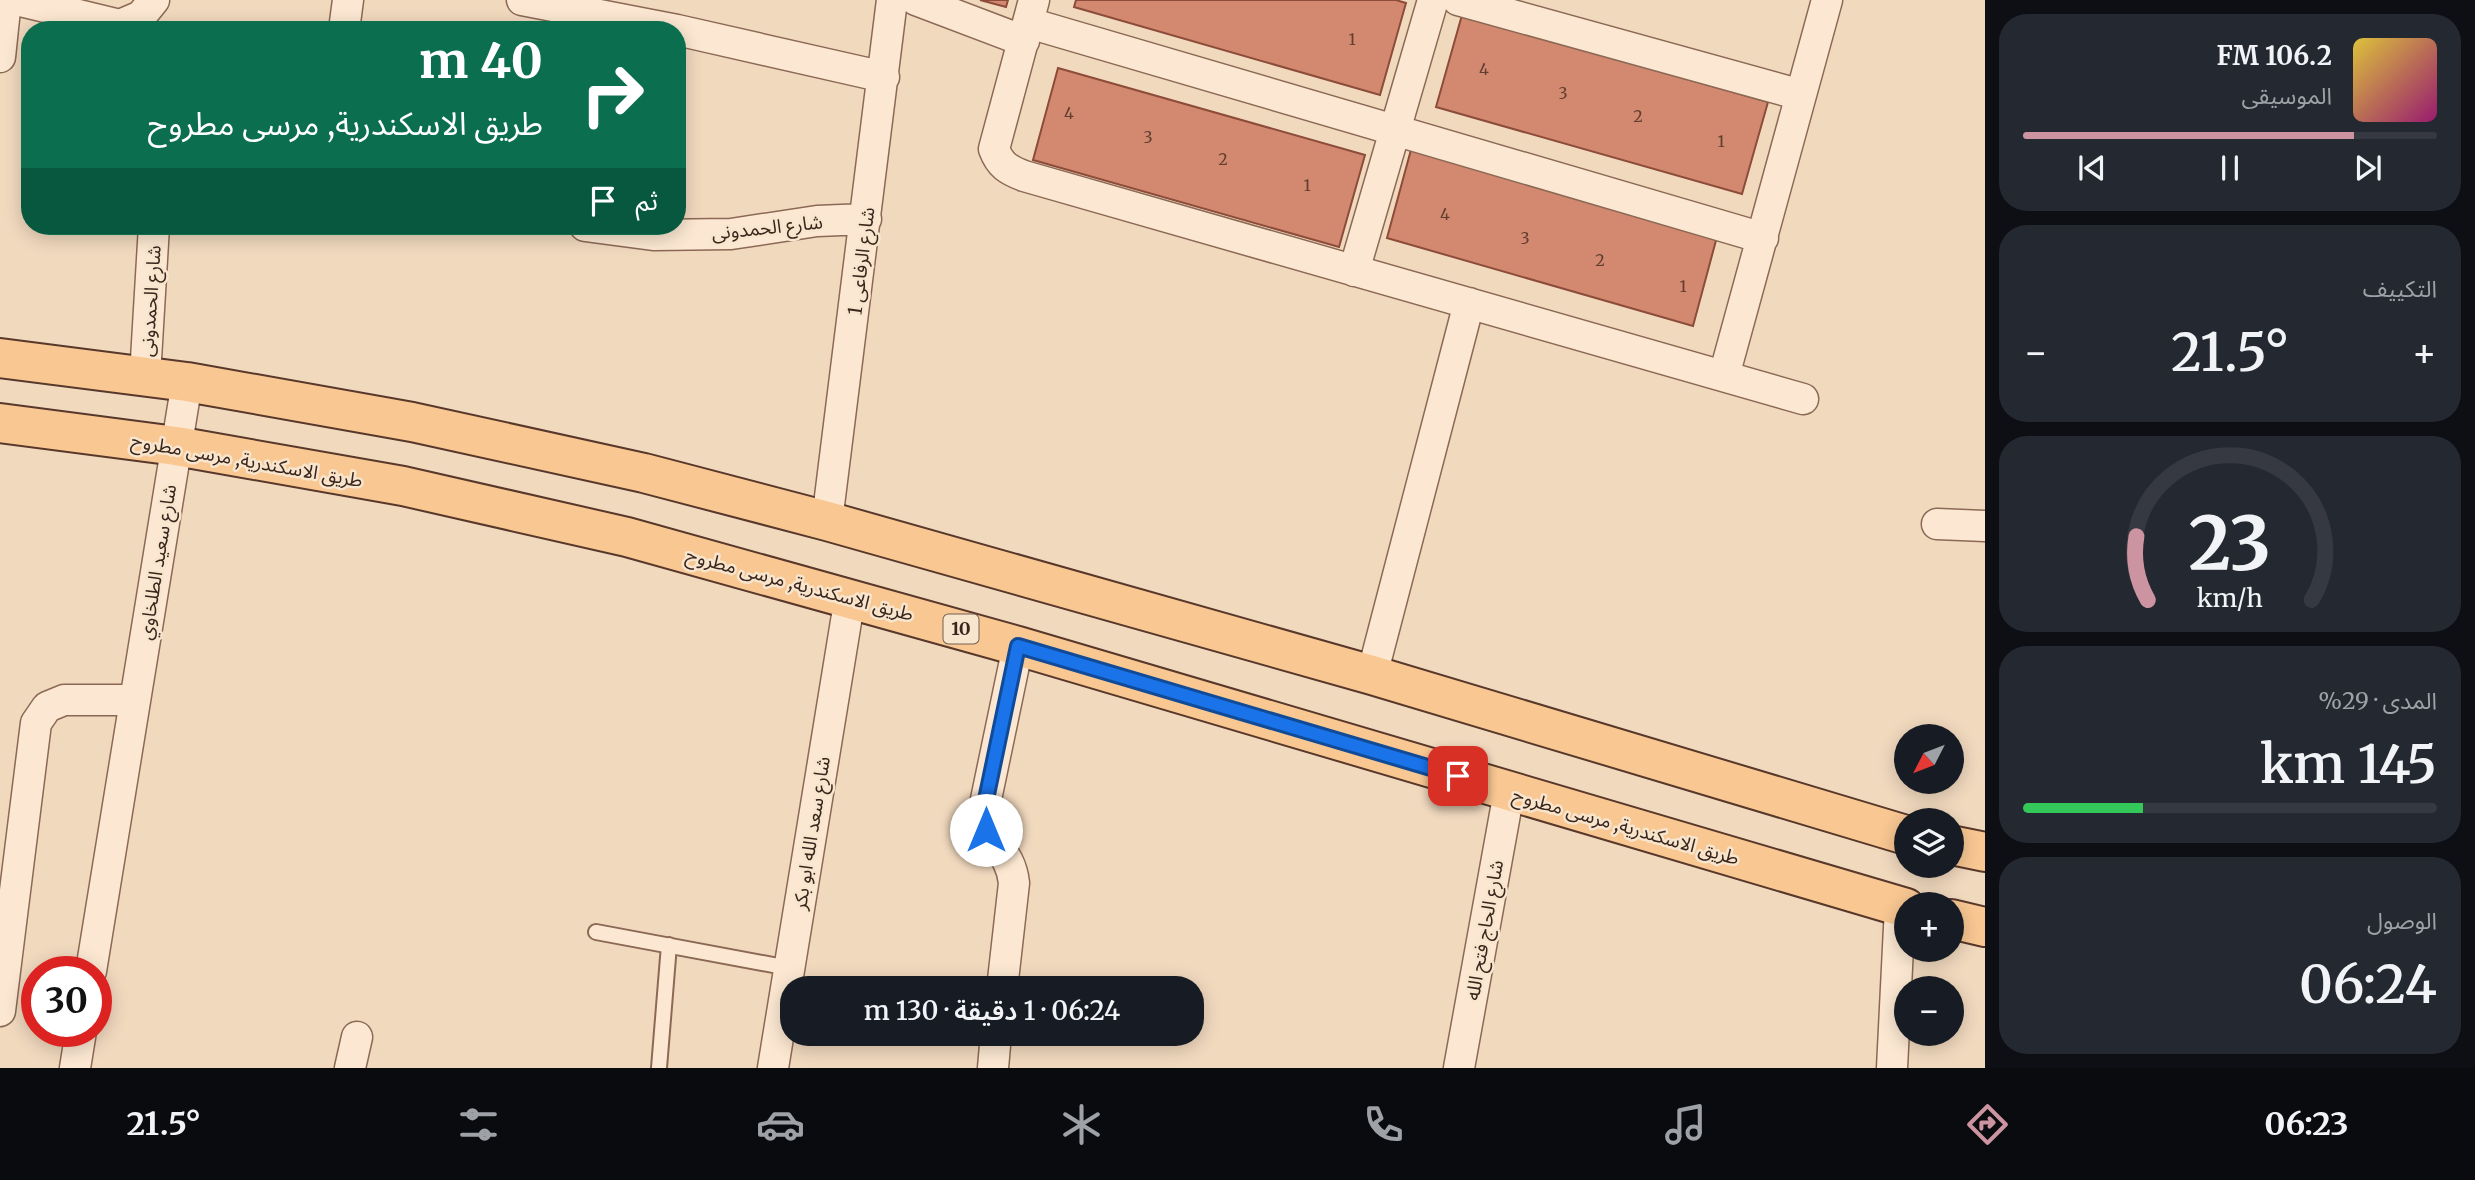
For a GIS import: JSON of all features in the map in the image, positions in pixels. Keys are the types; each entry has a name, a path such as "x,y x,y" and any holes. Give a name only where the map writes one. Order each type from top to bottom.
{"main road":[{"path":"0,358 187,382 425,425 645,473 827,521 1372,675 1894,831"},
{"name":"طريق الاسكندرية, مرسى مطروح","path":"0,423 176,446 403,486 627,537 850,597 1894,904"},
{"path":"1964,848 1985,852"},
{"path":"1964,922 1985,928"}],"street":[{"path":"0,57 6,0"},
{"path":"16,0 47,4 106,21"},
{"path":"129,21 141,16 154,0"},
{"path":"345,21 348,0"},
{"name":"شارع الرفاعى 1","path":"827,521 892,0"},
{"path":"916,0 1029,21 1763,238"},
{"path":"1354,271 1433,0"},
{"path":"1458,0 1801,95"},
{"path":"1724,376 1826,0"},
{"path":"531,11 608,21"},
{"path":"1029,21 994,149 999,161 1009,170 1803,399"},
{"path":"686,33 884,77"},
{"name":"شارع الحمدونى","path":"686,235 731,234 817,221 866,219"},
{"name":"شارع الحمدونى","path":"145,376 153,235"},
{"path":"1372,675 1469,303"},
{"name":"شارع سعيد الطلخاوي","path":"93,956 187,382"},
{"path":"1937,524 1985,526"},
{"name":"شارع سعد الله ابو بكر","path":"776,1068 789,968 850,597"},
{"path":"1003,976 1014,883 1009,859 986,830 984,809 1018,646"},
{"path":"0,1011 36,723 47,707 64,700 135,700"},
{"name":"شارع الحاج فتح الله","path":"1459,1068 1509,792"},
{"path":"1892,1068 1899,962"},
{"path":"350,1068 357,1037"},
{"path":"993,1068 995,1046"},
{"path":"75,1068 79,1047"}],"lane":[{"path":"596,932 789,968"},
{"path":"659,1068 669,945"}],"building":[{"path":"980,0 1008,0 1006,7"},
{"path":"1076,0 1396,0 1406,3 1380,95 1074,7"},
{"path":"1462,15 1768,102 1742,194 1436,107"},
{"path":"1058,68 1365,155 1339,247 1033,160"},
{"path":"1412,146 1718,233 1693,326 1387,238"}],"route":[{"path":"986,830 984,809 1018,646 1458,776"}]}
